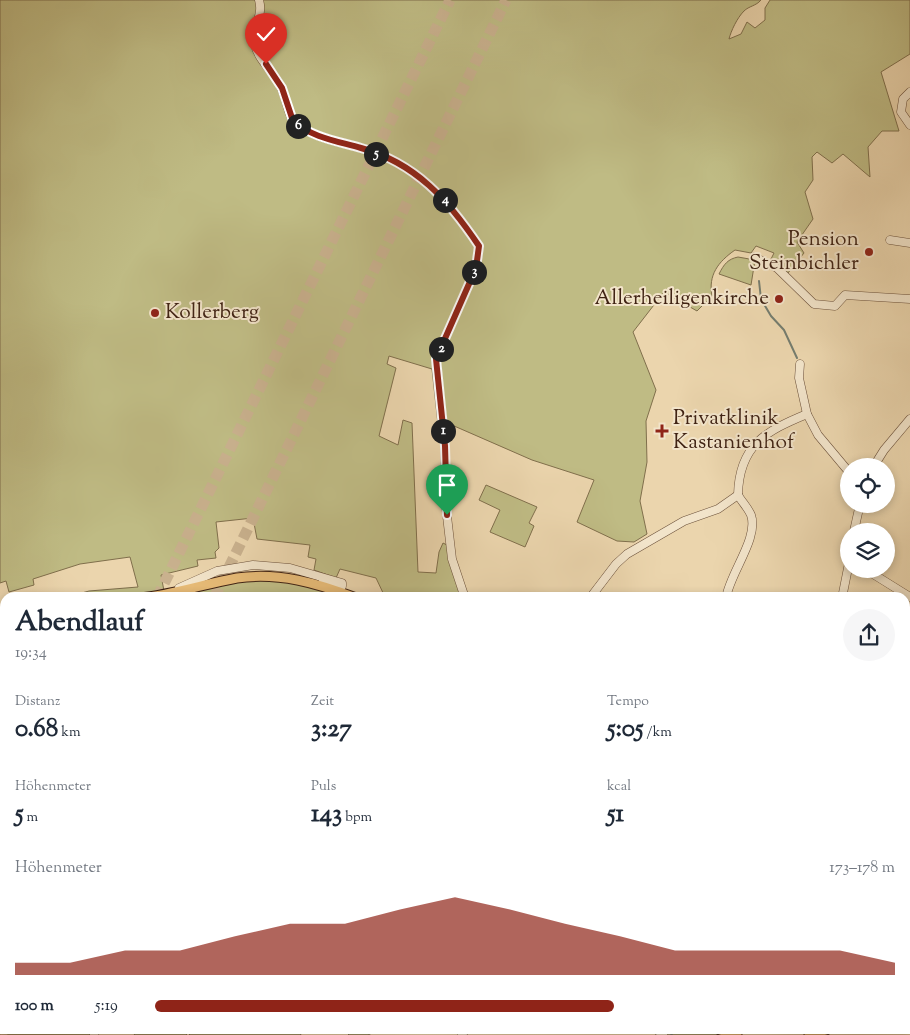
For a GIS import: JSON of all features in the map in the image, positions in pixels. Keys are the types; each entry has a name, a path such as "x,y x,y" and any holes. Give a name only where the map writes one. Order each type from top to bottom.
{"main road":[{"path":"173,592 250,577 299,579 340,592"}],"street":[{"path":"259,0 261,14 254,35 255,45 258,54 282,88 293,121 322,138 361,148 397,162 418,174 458,215 479,246 476,268 436,359 445,446 446,507 452,558 464,592"},
{"path":"910,92 903,99 901,112 910,125"},
{"path":"890,240 910,243"},
{"path":"754,257 777,268 814,304 835,306 845,295 855,294 910,299"},
{"path":"800,364 799,378 807,414 818,435 840,461"},
{"path":"728,592 752,531 751,517 738,495 741,470 752,447 766,434 779,425 807,414"},
{"path":"879,458 910,419"},
{"path":"595,592 616,564 627,554 684,521 718,509 738,495"},
{"path":"179,591 179,587 217,571 253,565 290,568 342,584 342,586 322,583 321,585"},
{"path":"843,592 846,578"},
{"path":"879,578 902,592"}],"shaded area":[{"path":"0,0 761,0 741,14 729,39 741,34 747,22 755,28 765,20 765,8 770,0 910,0 910,54 881,72 899,131 882,131 868,147 870,177 843,154 832,163 817,152 812,157 813,180 805,192 813,219 797,242 804,253 788,273 770,261 774,253 756,246 751,253 735,250 719,264 713,275 712,296 697,311 664,292 633,332 656,390 646,421 647,462 640,501 647,534 634,542 617,541 577,522 594,480 532,460 445,422 438,424 432,369 389,356 387,364 396,368 379,436 398,445 403,420 412,423 418,572 436,573 439,552 443,543 449,546 462,592 383,592 376,578 340,569 336,578 314,570 316,559 308,557 310,545 257,539 253,518 216,522 219,548 215,552 216,558 197,560 198,566 161,575 164,591 85,592 138,587 130,557 80,564 33,579 34,585 9,592 6,581 0,583"},
{"path":"738,257 755,260 751,285 719,274 727,262"},
{"path":"486,485 537,507 529,523 534,526 525,547 490,532 500,510 479,500"},
{"path":"246,580 288,580 326,592 193,592"},
{"path":"0,1034 93,1034 92,1035"},
{"path":"186,1034 187,1035 134,1035"},
{"path":"190,1034 301,1034 300,1035"},
{"path":"348,1034 370,1034 368,1035"},
{"path":"665,1034 723,1035 666,1035"}],"waterway":[{"path":"759,281 761,299 771,316 784,330 797,358"}],"tunnel":[{"path":"160,592 450,0"},
{"path":"217,592 506,0"}],"place":[{"name":"Pension Steinbichler","path":"869,252"},
{"name":"Allerheiligenkirche","path":"779,299"},
{"name":"Kollerberg","path":"155,313"},
{"name":"Privatklinik Kastanienhof","path":"662,431"}],"route":[{"path":"266,64 282,88 293,121 305,130 327,140 361,148 397,162 418,174 429,183 458,215 479,246 476,268 436,359 445,446 445,498 447,515"}]}
